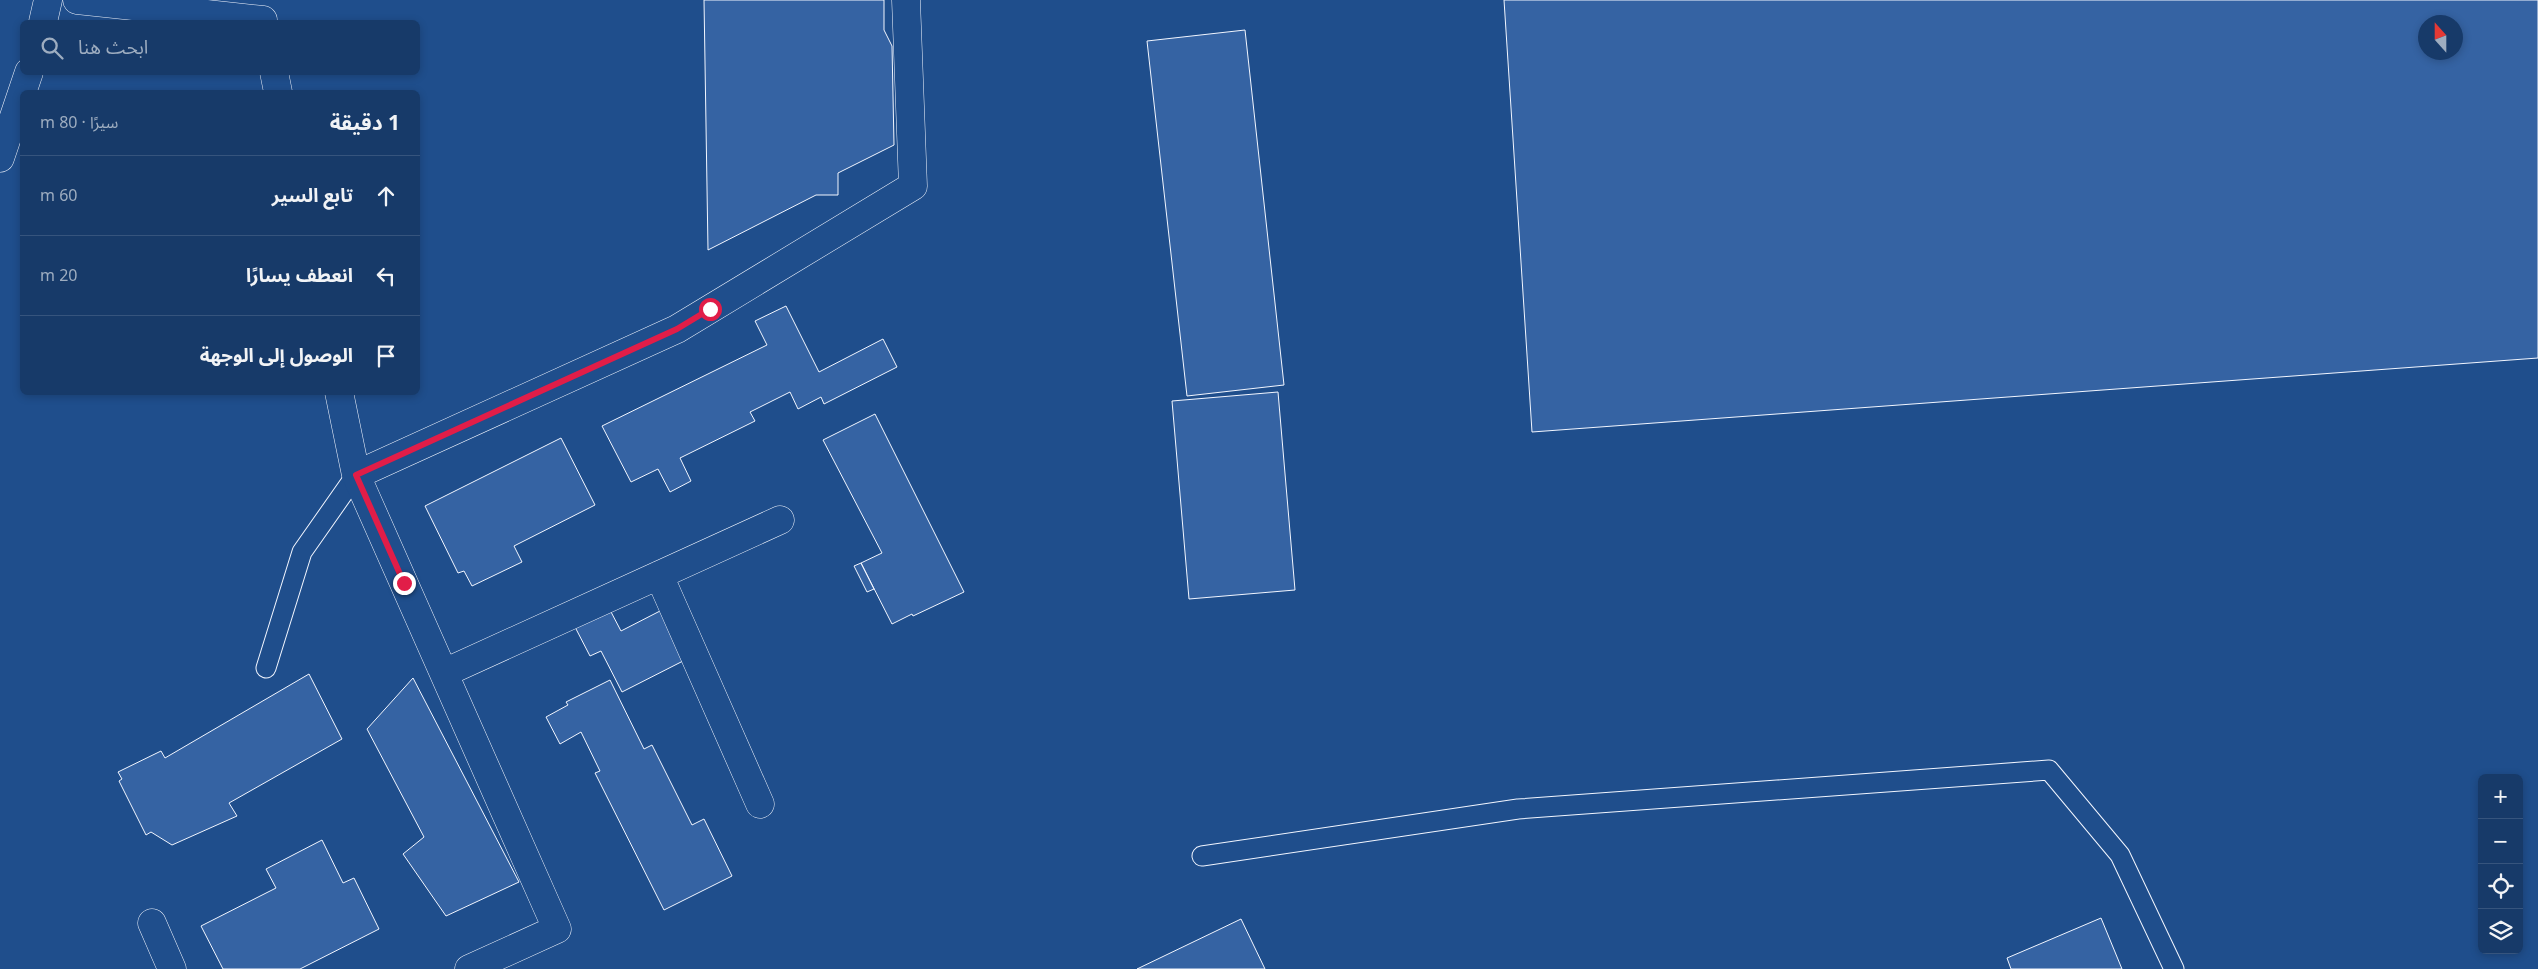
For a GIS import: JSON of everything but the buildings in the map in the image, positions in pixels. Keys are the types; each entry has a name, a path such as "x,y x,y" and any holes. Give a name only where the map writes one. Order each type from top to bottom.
{"street":[{"path":"43,20 48,0"},
{"path":"77,0 263,14"},
{"path":"356,475 677,329 913,186 906,0"},
{"path":"23,90 28,75"},
{"path":"275,75 278,90"},
{"path":"0,158 20,99"},
{"path":"340,395 356,475 557,928 469,969"},
{"path":"444,673 780,520"},
{"path":"659,575 760,804"},
{"path":"152,923 172,969"}],"lane":[{"path":"266,668 302,552 356,475"},
{"path":"1202,856 1518,809 2048,770 2120,855 2174,969"}],"route":[{"path":"404,583 356,475 677,329 710,309"}]}
